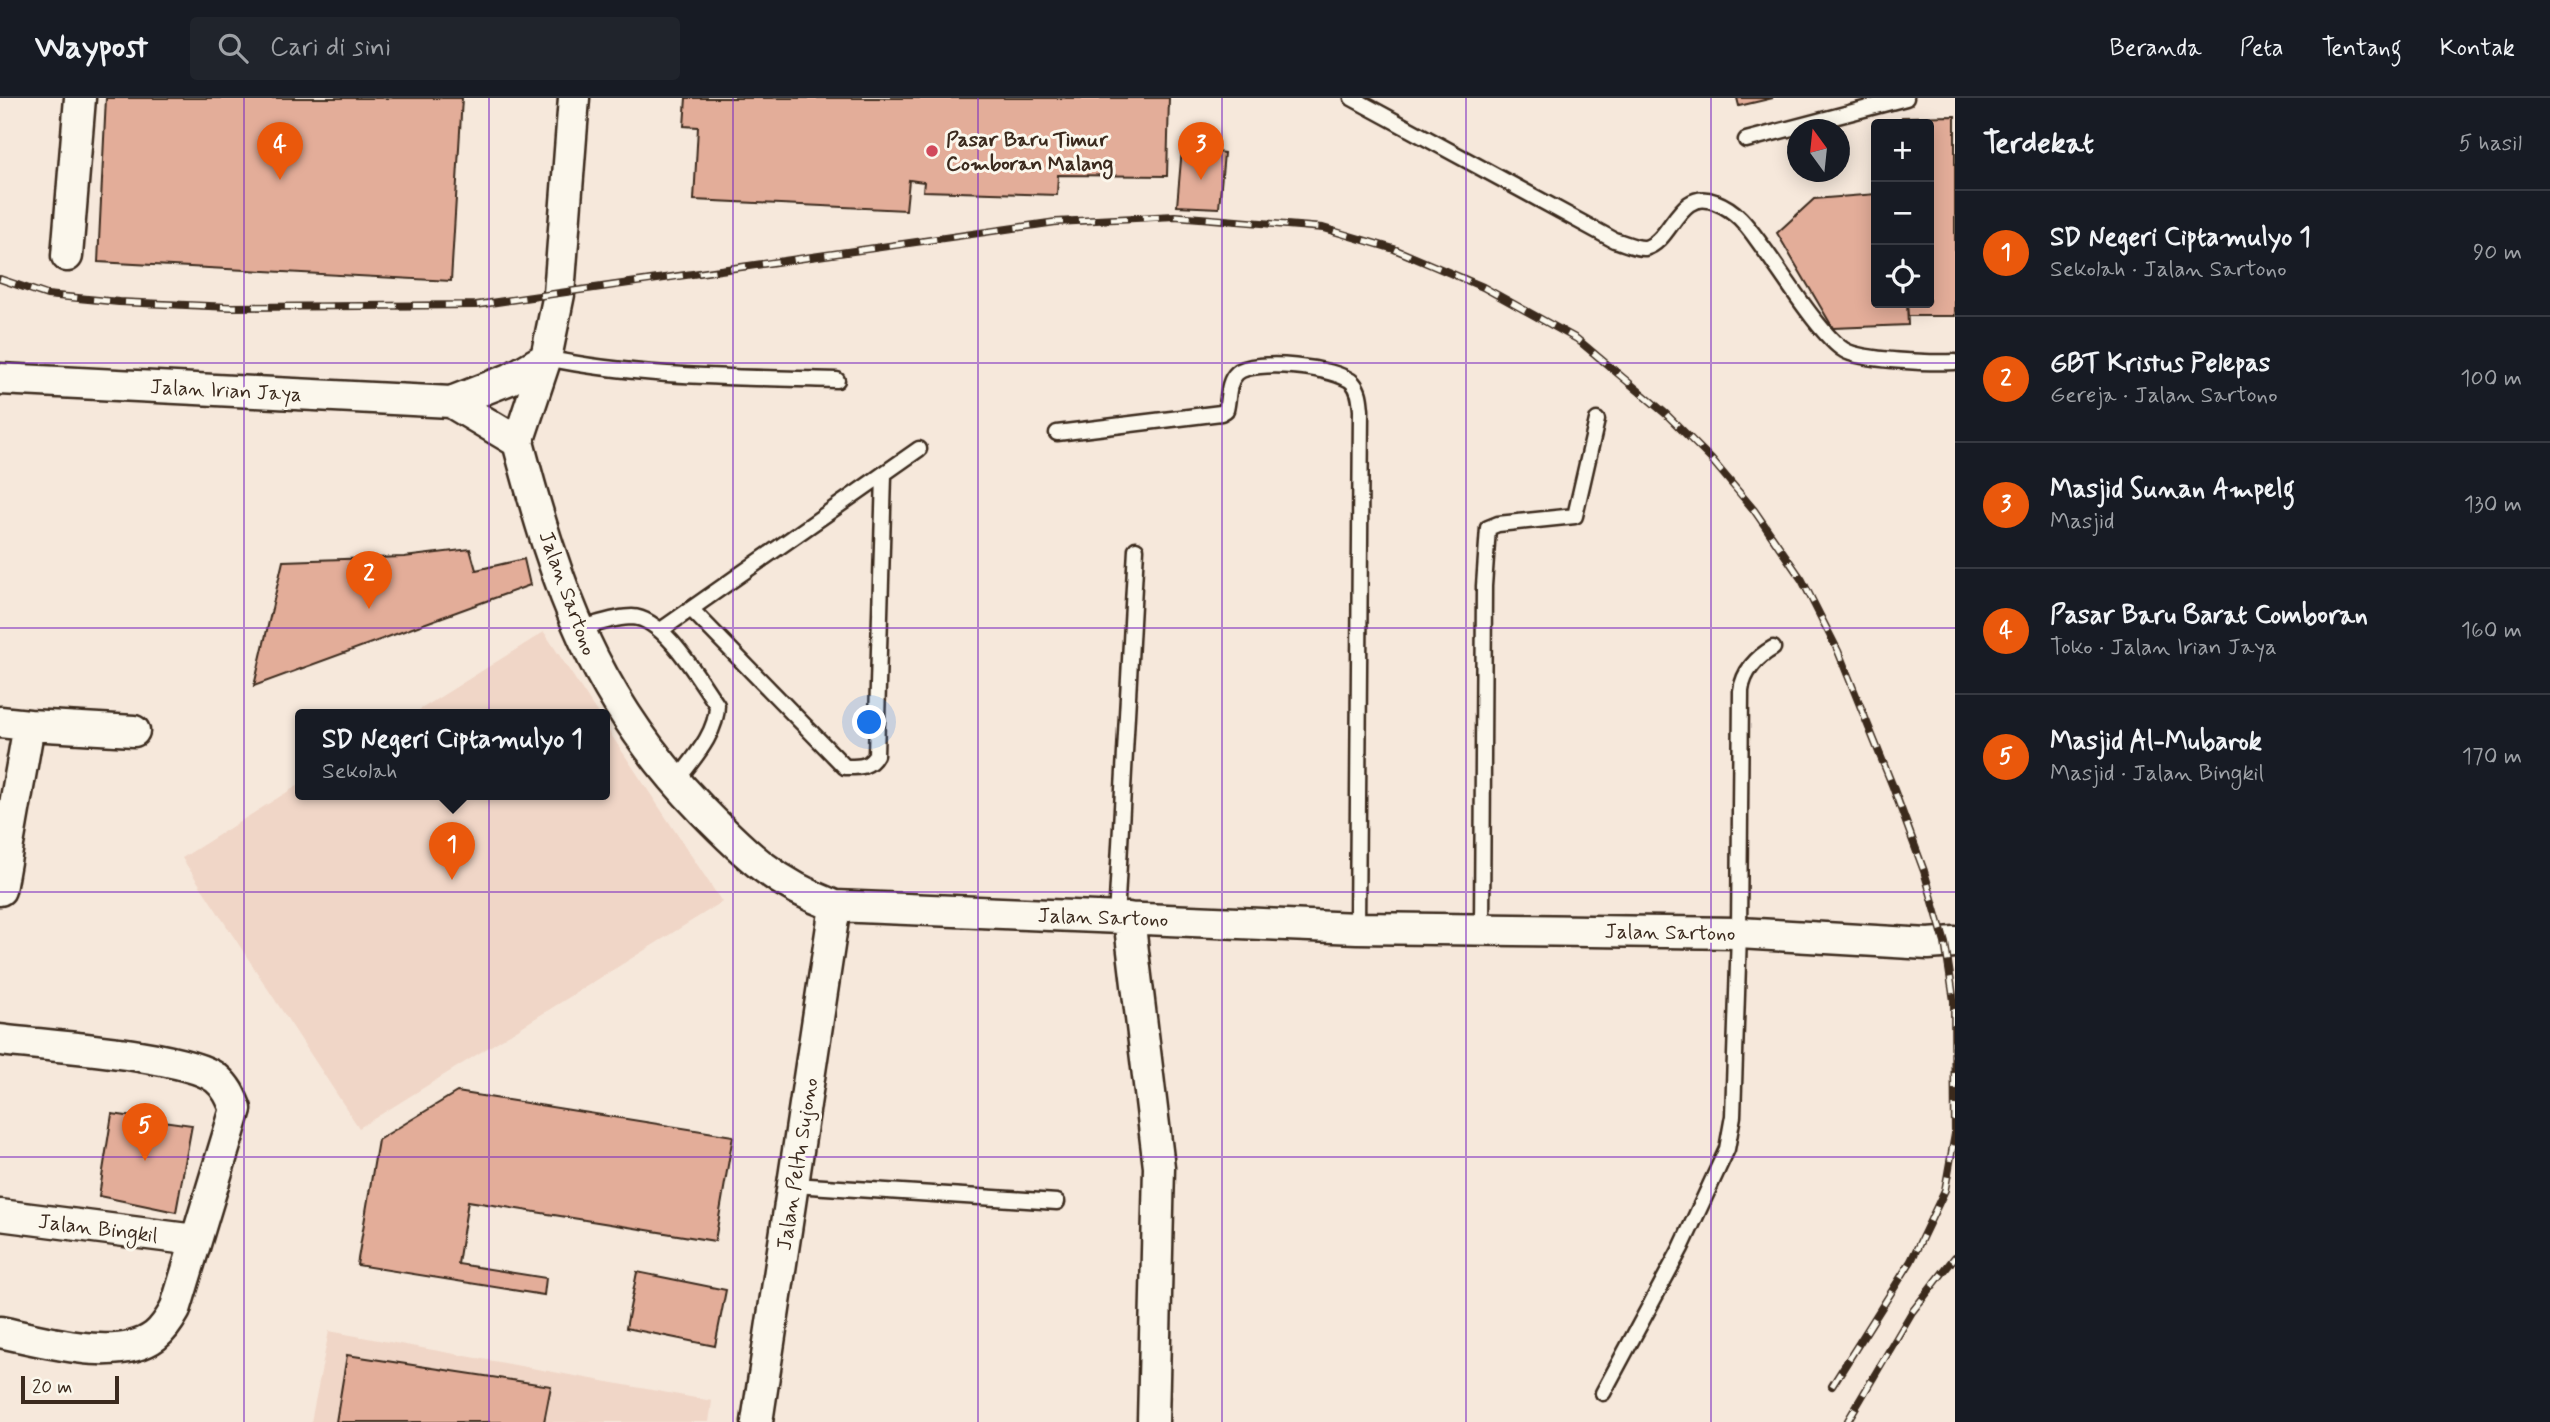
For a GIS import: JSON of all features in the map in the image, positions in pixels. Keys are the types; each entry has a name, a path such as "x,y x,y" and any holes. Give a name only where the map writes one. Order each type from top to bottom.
{"street":[{"path":"67,257 80,98"},
{"path":"518,442 546,358 559,294 574,98"},
{"name":"Jalan Irian Jaya","path":"0,379 451,401 510,379 546,358"},
{"name":"Jalan Irian Jaya","path":"451,401 518,442"},
{"name":"Jalan Sartono","path":"518,442 577,629 621,712 676,783 737,848 798,892 835,906 1357,928 1739,933 1928,944 1955,942"},
{"path":"0,890 14,723 134,731"},
{"name":"Jalan Peltu Sujono","path":"757,1422 835,906"},
{"path":"1123,918 1160,1167 1153,1422"},
{"path":"0,1040 161,1060 214,1077 226,1088 236,1109 176,1310 153,1338 114,1348 91,1349 0,1332"},
{"name":"Jalan Bingkil","path":"0,1215 195,1240"}],"lane":[{"path":"1352,98 1614,240 1641,249 1653,245 1681,209 1696,201 1713,201 1740,215 1814,317 1844,351 1874,358 1955,362"},
{"path":"1746,140 1906,98"},
{"path":"546,358 584,366 701,376 836,380"},
{"path":"1057,433 1221,412 1226,410 1231,382 1237,373 1252,366 1315,368 1353,382 1359,393 1361,410 1357,928"},
{"path":"1482,928 1484,586 1488,528 1498,524 1575,516 1597,420"},
{"path":"661,630 919,449"},
{"path":"691,609 845,767 862,767 872,762 876,755 884,475"},
{"path":"1123,918 1136,549"},
{"path":"577,629 633,617 645,620 661,630 717,705 717,718 712,730 676,783"},
{"path":"1603,1393 1681,1248 1727,1149 1733,1116 1739,933 1741,691 1746,673 1763,654 1773,648"},
{"path":"794,1185 1057,1202"}],"shaded area":[{"path":"544,632 595,709 421,709"},
{"path":"610,733 722,902 359,1128 182,858 295,787 295,800 610,800"},
{"path":"329,1331 712,1401 709,1422 311,1422"}],"building":[{"path":"106,98 462,98 451,281 98,262"},
{"name":"Pasar Baru Timur Comboran Malang","path":"686,98 1169,98 1167,176 1058,175 1057,195 923,191 924,182 909,180 906,210 694,200 698,127 684,126"},
{"path":"1737,98 1773,98 1739,106"},
{"path":"1955,116 1955,316 1908,316 1907,308 1934,308 1934,119 1902,117"},
{"path":"1182,148 1224,153 1219,208 1177,206"},
{"path":"1871,194 1871,308 1907,308 1908,325 1833,328 1777,233 1814,199"},
{"path":"470,549 476,570 524,559 530,585 254,686 283,561 404,557"},
{"path":"457,1092 733,1136 715,1241 468,1201 458,1264 546,1278 544,1295 357,1265 378,1140"},
{"path":"112,1114 192,1125 176,1212 99,1196"},
{"path":"637,1272 726,1290 715,1346 626,1328"},
{"path":"347,1355 551,1386 544,1422 336,1422"}],"railway":[{"path":"0,279 47,295 119,302 231,307 476,305 1056,222 1175,216 1323,228 1394,249 1483,287 1577,339 1666,414 1711,459 1754,510 1802,580 1838,651 1893,787 1924,871 1945,943 1954,1001 1955,1133"},
{"path":"1832,1386 1911,1261 1945,1190 1955,1134"},
{"path":"1847,1422 1912,1312 1955,1257"}],"place":[{"name":"Pasar Baru Timur Comboran Malang","path":"932,151"},
{"name":"Pasar Baru Barat Comboran","path":"280,180"},
{"name":"Masjid Sunan Ampelg","path":"1201,180"},
{"name":"GBT Kristus Pelepas","path":"369,609"},
{"name":"SD Negeri Ciptamulyo 1","path":"452,880"},
{"name":"Masjid Al-Mubarok","path":"145,1161"}]}
